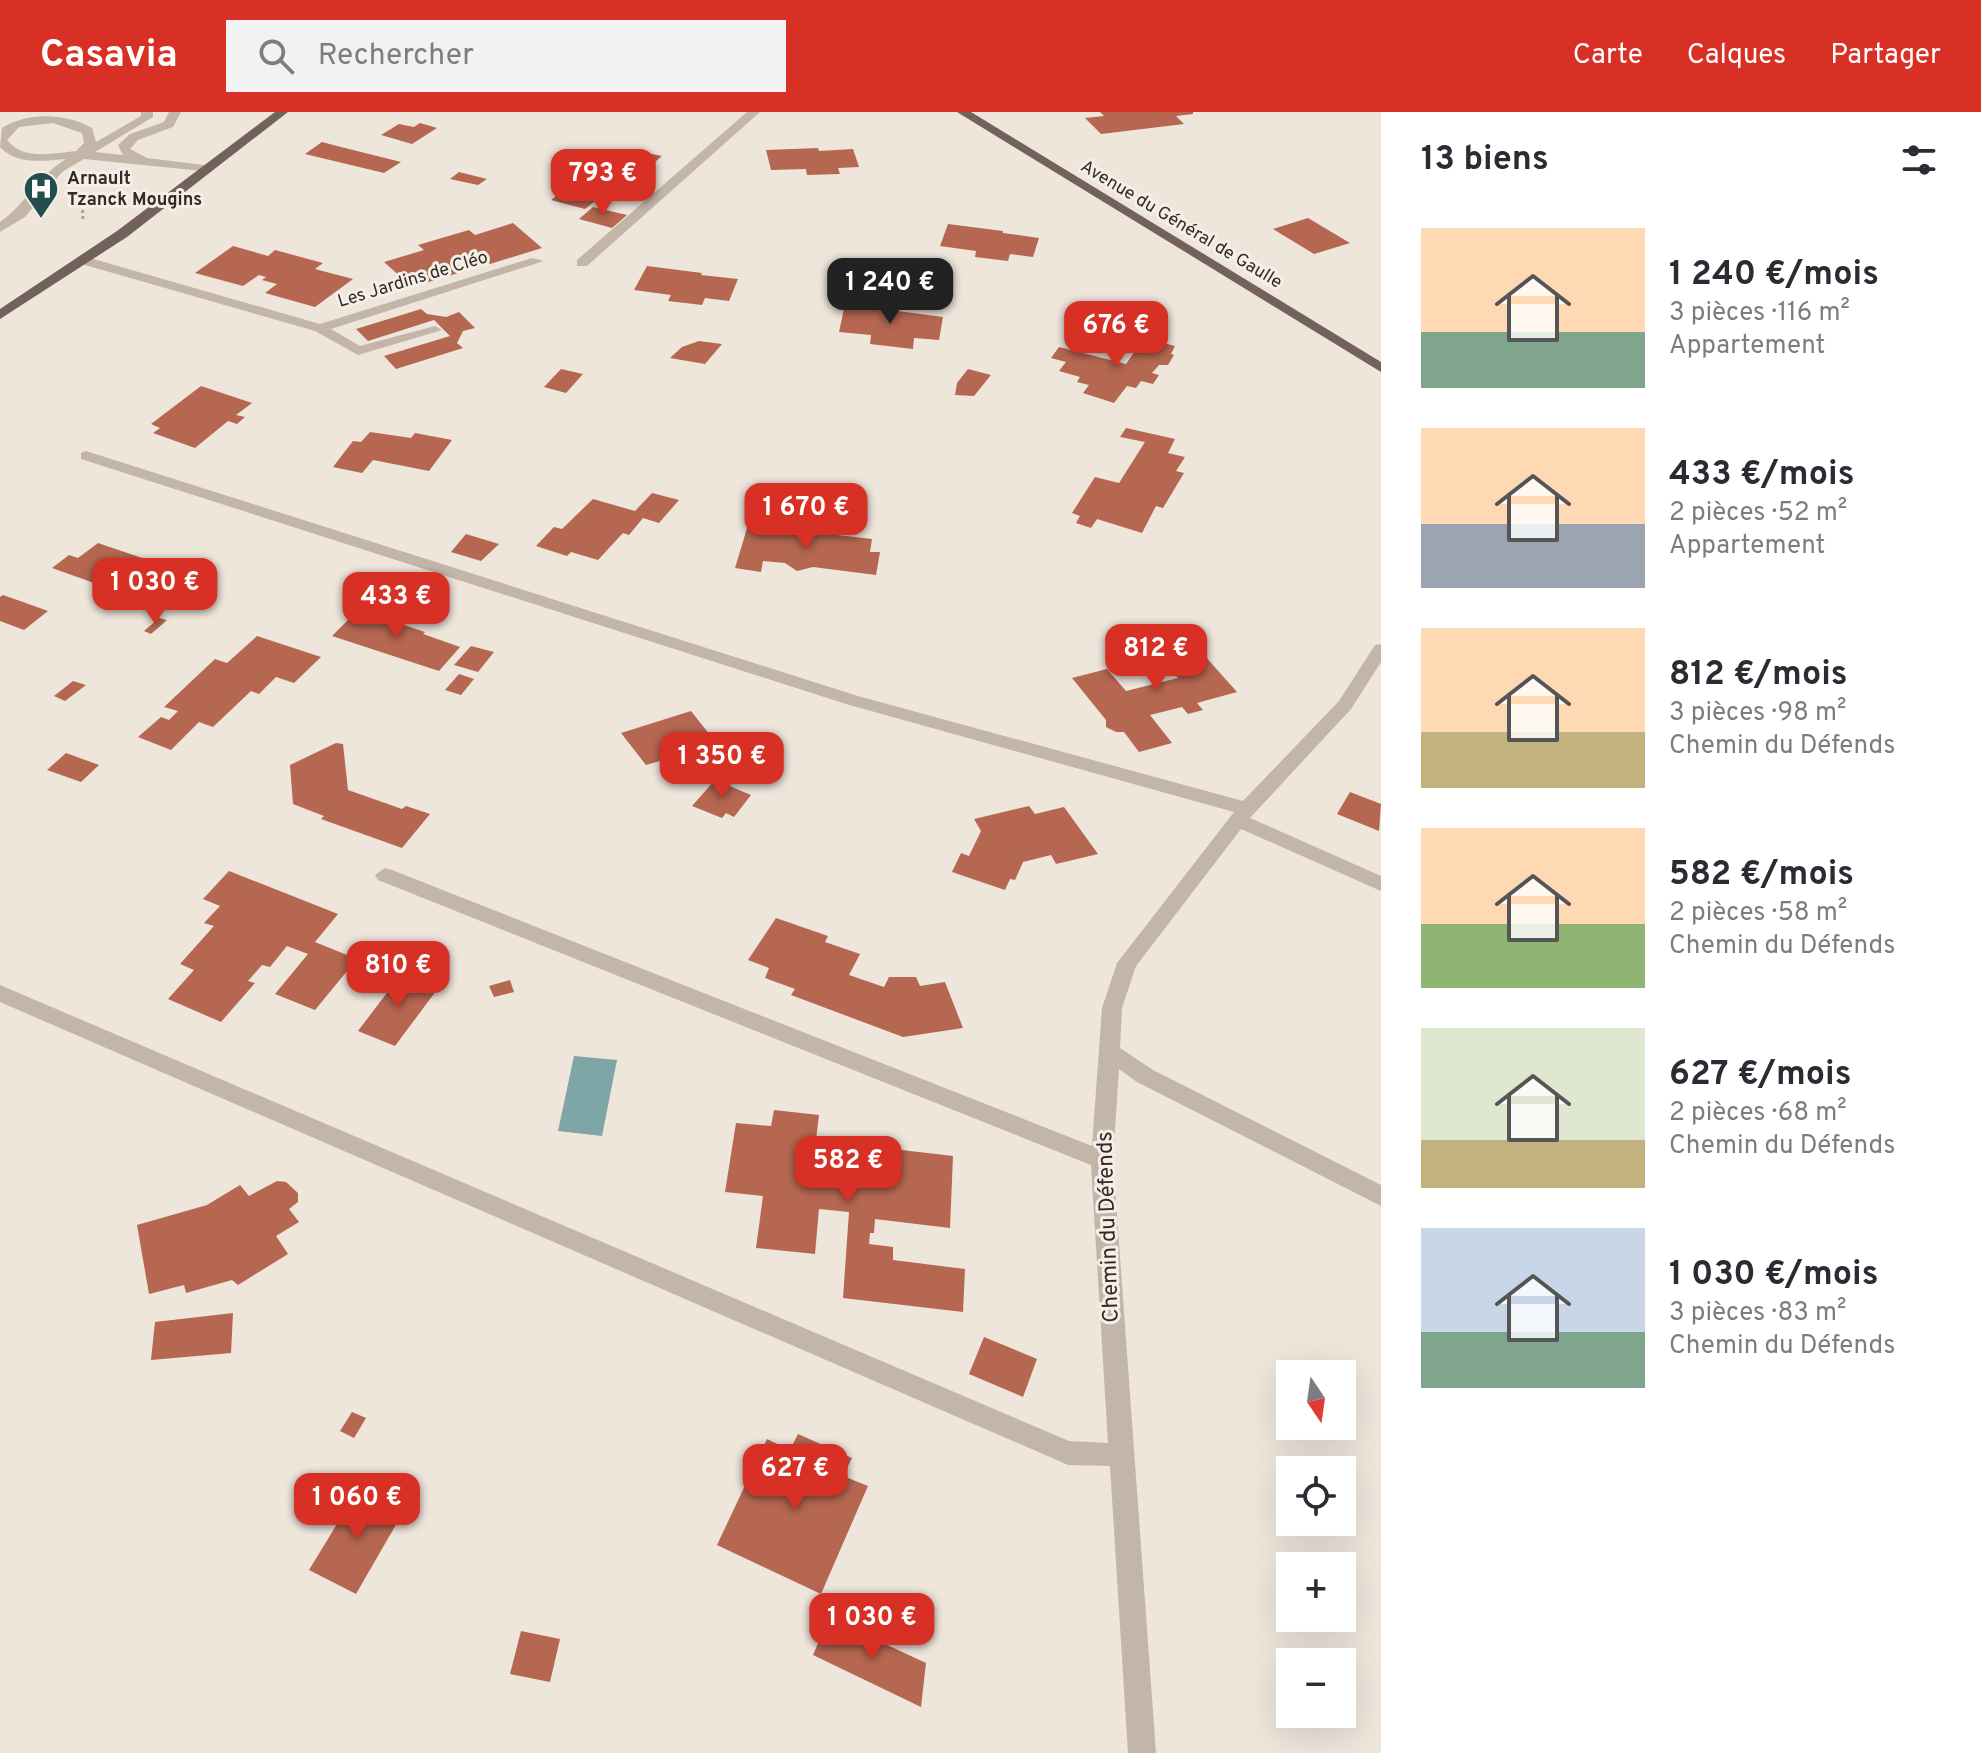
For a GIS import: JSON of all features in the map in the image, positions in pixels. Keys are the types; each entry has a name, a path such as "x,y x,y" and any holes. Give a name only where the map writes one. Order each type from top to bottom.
{"main road":[{"path":"0,315 83,260 282,112"},
{"name":"Avenue du Général de Gaulle","path":"963,112 1381,368"}],"street":[{"path":"0,228 20,214 58,169 147,117 147,112"},
{"path":"146,162 128,154 124,145 134,137 169,124 175,112"},
{"path":"582,263 754,112"},
{"path":"80,155 90,143 88,131 70,120 43,118 15,123 6,128 1,140 4,147 20,155 80,155 208,169"},
{"name":"Les Jardins de Cléo","path":"83,260 320,328 537,261"},
{"path":"320,328 358,351 435,330"},
{"path":"86,456 852,700 1201,798 1242,814 1264,833 1381,884"},
{"name":"Chemin du Défends","path":"1142,1753 1102,1160 1112,1008 1127,963 1242,814 1345,705 1381,649"},
{"path":"385,875 1102,1160"},
{"path":"0,993 1068,1453 1121,1455"},
{"path":"1109,1051 1145,1076 1381,1196"}],"water":[{"path":"574,1056 617,1060 602,1136 558,1131"}],"building":[{"path":"1100,112 1193,114 1176,116 1184,124 1101,134 1085,118 1104,116"},
{"path":"420,123 437,128 412,144 381,135 399,124 414,127"},
{"path":"322,142 401,162 384,173 305,154"},
{"path":"818,148 819,151 853,149 859,167 838,168 840,174 807,175 806,169 771,170 766,150"},
{"path":"631,150 662,156 635,179 629,178 615,185 585,209 551,200 560,193 551,191 571,175 591,179 617,157 622,158"},
{"path":"459,172 487,179 478,185 450,179"},
{"path":"593,207 627,215 612,228 579,219"},
{"path":"1308,218 1350,243 1314,254 1273,229"},
{"path":"513,223 542,248 490,264 480,256 453,260 465,271 412,287 384,262 424,250 418,245 469,230 475,235"},
{"path":"948,224 1039,238 1033,257 1010,254 1008,261 975,257 976,251 940,246"},
{"path":"233,246 268,256 275,250 323,263 315,269 353,279 315,307 265,293 277,284 262,280 266,277 259,275 243,286 195,273"},
{"path":"647,266 738,279 729,301 705,298 702,305 668,301 671,295 634,290"},
{"path":"845,304 943,317 939,340 914,338 913,349 870,344 871,335 839,332"},
{"path":"421,309 427,314 446,317 459,312 475,328 463,331 457,343 463,348 396,369 384,356 450,336 434,320 368,341 356,329"},
{"path":"1144,338 1175,346 1171,354 1174,355 1168,365 1159,365 1152,373 1159,375 1153,384 1141,381 1136,388 1127,386 1114,403 1083,393 1089,385 1077,382 1080,377 1059,371 1066,362 1051,358 1059,347 1126,364"},
{"path":"699,341 722,344 705,364 670,358 682,347"},
{"path":"561,369 583,374 566,393 544,387"},
{"path":"968,369 991,375 974,396 955,395 957,383"},
{"path":"201,386 252,403 236,415 245,417 237,424 228,421 195,448 153,433 160,428 151,424"},
{"path":"1126,428 1175,439 1168,453 1185,457 1176,471 1184,473 1163,508 1156,506 1142,533 1097,519 1091,528 1076,523 1080,516 1072,513 1095,477 1119,483 1145,442 1120,437"},
{"path":"370,432 411,438 415,433 452,440 429,471 373,460 362,473 333,467 353,441 361,442"},
{"path":"652,493 679,500 659,523 643,518 629,535 623,533 598,560 571,552 567,556 536,546 554,527 562,529 593,499 635,511"},
{"path":"748,525 872,539 870,552 880,552 876,575 813,567 797,571 785,563 763,561 761,572 735,568"},
{"path":"466,534 499,544 481,561 451,552"},
{"path":"98,543 151,561 146,565 168,573 143,597 52,568 69,555 78,558"},
{"path":"3,595 48,611 24,630 0,621 0,597"},
{"path":"358,610 460,647 439,671 332,636"},
{"path":"159,618 167,620 151,634 144,631"},
{"path":"1175,628 1183,637 1187,636 1237,692 1197,703 1203,710 1188,714 1182,707 1150,715 1172,743 1139,752 1124,732 1106,727 1106,720 1072,678 1107,669 1126,691 1178,678 1151,645 1160,643 1152,633"},
{"path":"257,636 321,657 294,683 276,677 259,694 251,691 213,727 199,722 171,750 138,737 161,717 169,720 178,711 164,707 215,659 227,663"},
{"path":"471,646 494,652 478,672 454,665"},
{"path":"459,674 474,679 461,695 445,690"},
{"path":"73,681 86,685 65,701 54,696"},
{"path":"691,711 721,749 731,746 737,753 672,775 660,761 646,765 621,733"},
{"path":"336,743 343,744 348,790 402,809 406,806 430,814 402,848 321,819 324,816 293,804 290,765"},
{"path":"66,753 99,765 81,782 47,770"},
{"path":"715,780 751,795 734,817 726,813 722,818 692,806"},
{"path":"1350,792 1381,804 1379,831 1337,814"},
{"path":"1029,806 1035,814 1064,807 1098,854 1056,864 1051,855 1023,862 1015,880 1010,879 1005,890 952,872 961,853 969,856 981,831 974,819"},
{"path":"229,871 338,914 315,942 357,959 315,1010 275,994 308,954 287,946 270,967 262,965 248,981 255,983 221,1022 168,999 194,970 180,964 214,926 204,923 220,906 203,899"},
{"path":"776,918 828,936 825,942 860,954 849,975 884,987 889,977 916,977 920,986 945,982 963,1028 903,1037 791,995 795,989 765,978 769,968 748,960"},
{"path":"402,973 439,987 395,1046 358,1031"},
{"path":"510,980 514,992 494,997 489,986"},
{"path":"774,1110 819,1115 816,1140 953,1156 950,1228 875,1219 869,1244 893,1247 893,1260 965,1269 963,1312 843,1298 849,1212 819,1209 815,1254 756,1248 763,1196 725,1192 736,1123 771,1126"},
{"path":"277,1181 286,1182 298,1193 298,1202 289,1209 299,1222 276,1236 288,1254 238,1285 232,1280 186,1293 184,1285 149,1294 137,1225 207,1205 240,1185 249,1196"},
{"path":"233,1313 231,1353 151,1360 155,1322"},
{"path":"984,1337 1037,1359 1023,1397 969,1374"},
{"path":"352,1412 366,1418 354,1438 340,1431"},
{"path":"798,1434 852,1458 843,1476 868,1486 821,1594 717,1545 767,1439 790,1450"},
{"path":"359,1488 405,1509 356,1594 309,1570"},
{"path":"829,1618 926,1663 921,1707 813,1655"},
{"path":"521,1631 560,1639 550,1682 510,1674"}],"place":[{"name":"Arnault Tzanck Mougins","path":"41,220"}]}
